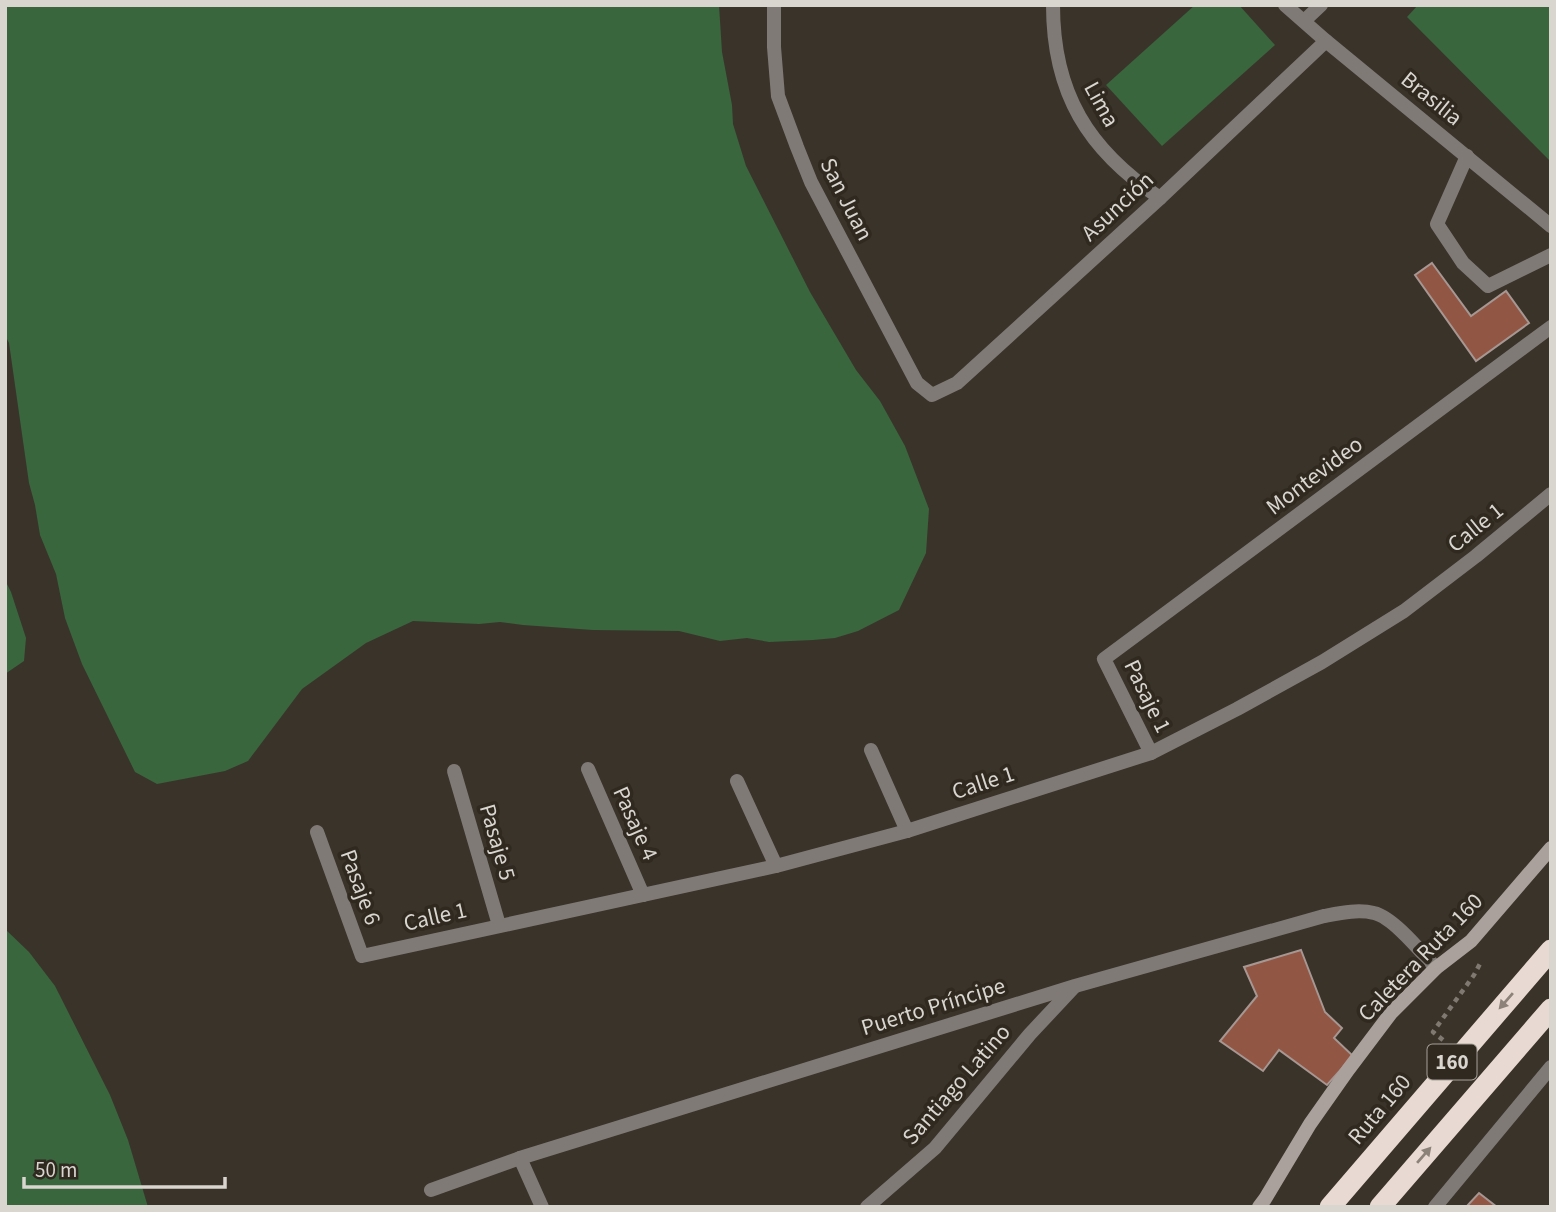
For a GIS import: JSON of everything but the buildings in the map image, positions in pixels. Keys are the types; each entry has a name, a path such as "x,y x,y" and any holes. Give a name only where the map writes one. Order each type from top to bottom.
{"highway":[{"name":"Ruta 160","path":"1330,1207 1551,950"},
{"name":"160","path":"1380,1207 1551,1009"}],"street":[{"name":"San Juan","path":"774,5 778,96 797,147 827,212 917,383 932,395"},
{"name":"Lima","path":"1053,5 1057,56 1077,113 1112,161 1160,198"},
{"name":"Brasilia","path":"1285,5 1551,226"},
{"path":"1304,21 1321,5"},
{"name":"Asunción","path":"932,395 957,383 1160,198 1326,41"},
{"path":"1467,156 1437,224 1463,263 1488,286 1551,255"},
{"name":"Montevideo","path":"1104,659 1551,327"},
{"name":"Calle 1","path":"362,956 776,866 907,831 1151,753 1322,662 1404,611 1551,494"},
{"name":"Pasaje 1","path":"1104,659 1151,753"},
{"path":"871,750 907,831"},
{"name":"Pasaje 4","path":"588,769 643,895"},
{"name":"Pasaje 5","path":"454,771 499,925"},
{"path":"737,781 776,866"},
{"name":"Pasaje 6","path":"317,832 362,956"},
{"name":"Caletera Ruta 160","path":"1259,1207 1310,1124 1391,1013 1436,968 1471,941 1551,848"},
{"name":"Puerto Príncipe","path":"431,1190 520,1158 1075,986 1324,916 1377,913 1401,930 1436,968"},
{"name":"Santiago Latino","path":"867,1207 935,1148 1030,1034 1075,986"},
{"path":"1435,1207 1551,1067"},
{"path":"520,1158 542,1207"}],"path":[{"path":"1460,1054 1433,1032 1474,975 1487,950 1471,941"}],"green space":[{"path":"5,5 719,5 722,52 733,124 746,166 810,292 856,370 880,401 905,446 929,509 926,553 899,610 858,631 835,638 769,642 747,638 720,641 679,631 593,630 500,622 479,624 413,621 366,643 302,689 248,761 225,771 157,784 135,772 82,664 65,618 56,574 40,535 29,483 9,343 5,335"},
{"path":"1195,5 1239,5 1275,45 1162,146 1106,85"},
{"path":"1418,5 1551,5 1551,162 1407,17"},
{"path":"5,580 26,638 24,661 5,674"},
{"path":"5,929 29,952 55,986 110,1095 128,1140 148,1207 5,1207"}]}
